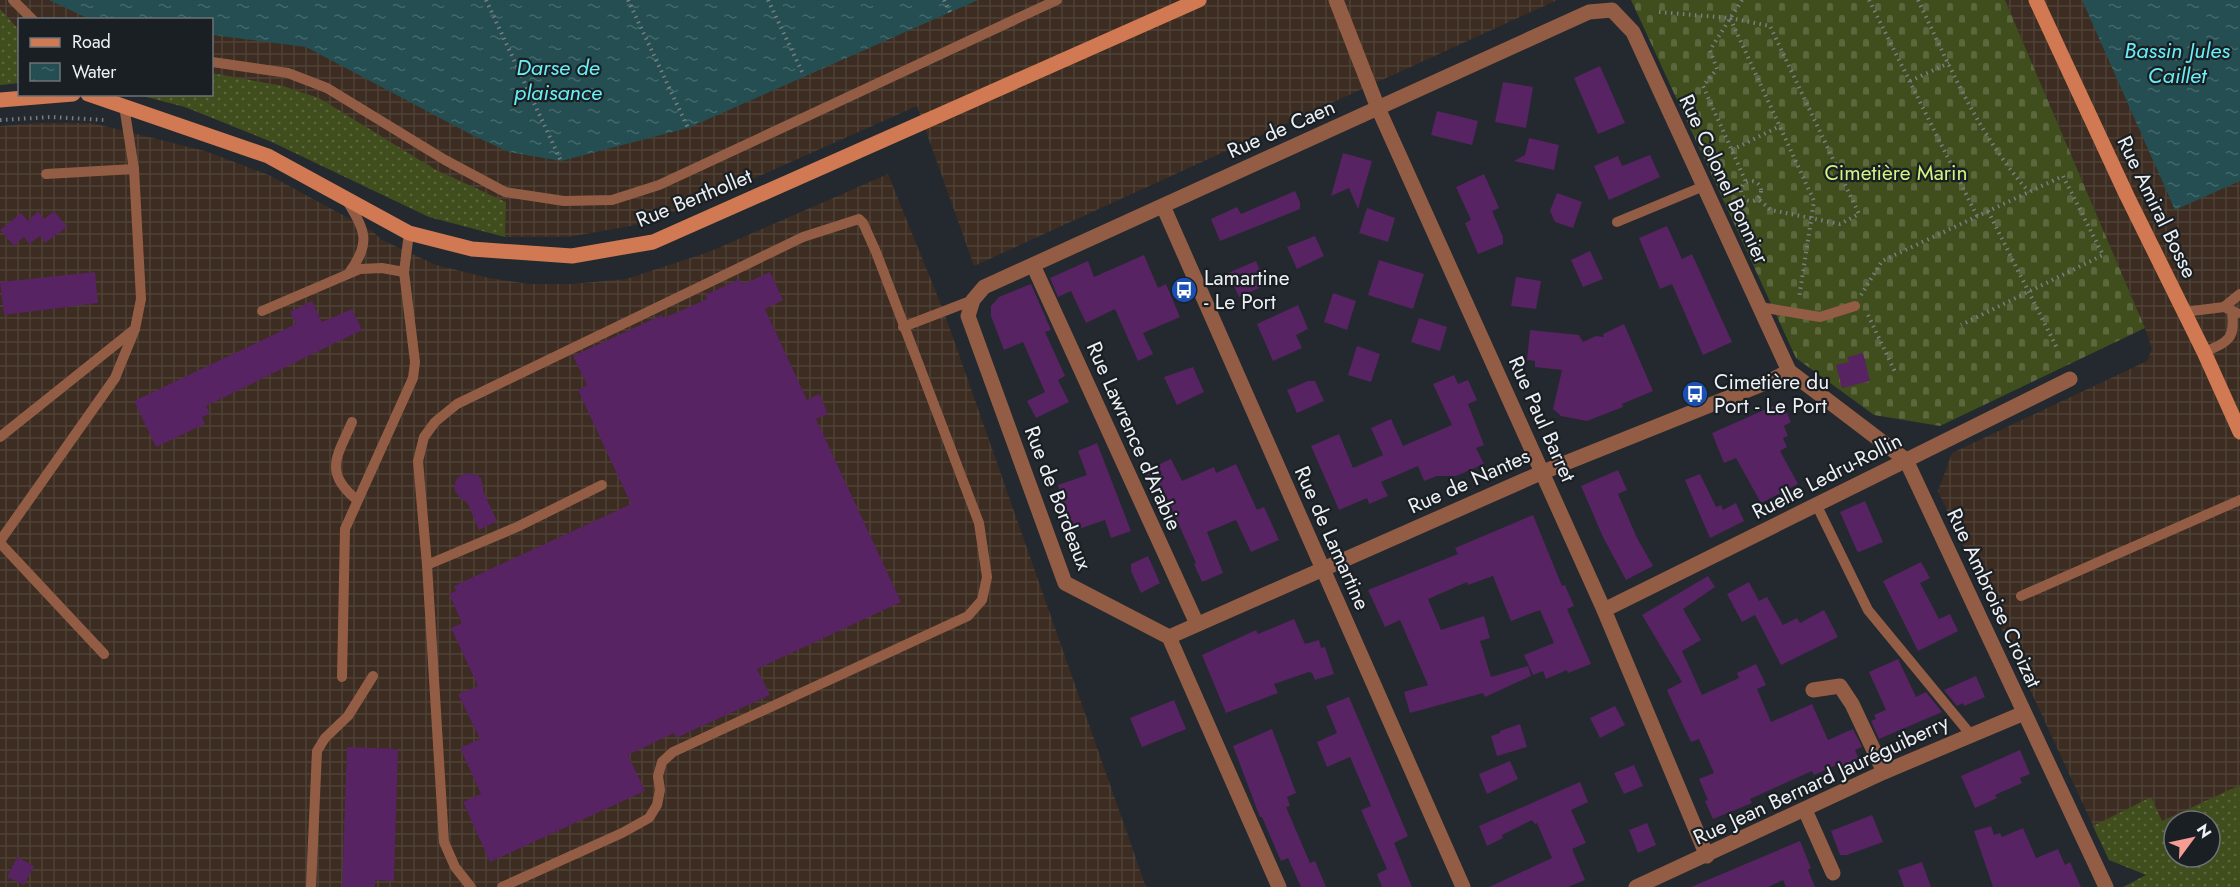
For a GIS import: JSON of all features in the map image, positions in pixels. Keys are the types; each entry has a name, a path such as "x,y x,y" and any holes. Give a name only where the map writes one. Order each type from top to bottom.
{"main road":[{"name":"Rue Berthollet","path":"94,96 268,156 409,233 472,249 572,256 653,242 1199,0"},
{"name":"Rue Amiral Bosse","path":"2036,0 2240,432"},
{"path":"0,100 49,96"}],"street":[{"name":"Rue Paul Barret","path":"1336,0 1378,108 1604,610 1707,856"},
{"name":"Rue de Caen","path":"973,300 984,287 1589,12 1612,10"},
{"name":"Rue Colonel Bonnier","path":"1612,10 1633,32 1789,371"},
{"name":"Rue de Lamartine","path":"1163,206 1463,887"},
{"name":"Rue Lawrence d'Arabie","path":"1033,265 1197,624"},
{"name":"Rue de Bordeaux","path":"973,300 968,316 1065,583 1169,637"},
{"name":"Rue de Nantes","path":"1169,637 1543,472 1770,381 1789,371"},
{"name":"Rue Ambroise Croizat","path":"1789,371 1906,460 2106,887"},
{"name":"Ruelle Ledru-Rollin","path":"1604,610 2070,379"},
{"path":"1169,637 1279,887"},
{"path":"1813,690 1840,686 1852,704 1884,772"},
{"name":"Rue Jean Bernard Jauréguiberry","path":"1636,887 1661,882 1707,856 1884,772 2024,713"},
{"path":"1805,810 1833,873"}],"lane":[{"path":"13,0 31,18"},
{"path":"213,62 288,73 327,88 445,160 505,192 564,201 612,200 659,185 1057,0"},
{"path":"104,654 0,542 115,378 135,329 141,299 134,170 124,106"},
{"path":"46,174 134,170"},
{"path":"1617,222 1704,186"},
{"path":"346,199 362,224 364,243 360,258 349,273"},
{"path":"471,887 455,867 444,842 427,565 418,461 424,437 435,422 457,404 803,237 852,219 859,219 876,252 979,523 987,578 982,600 968,615 673,752 662,762 658,776 660,790 657,805 649,818 622,833 502,887"},
{"path":"342,677 345,529 412,378 415,362 404,272 409,233"},
{"path":"262,310 360,269 382,268 404,272"},
{"path":"2204,352 2227,341 2232,336 2234,329 2232,311 2240,294"},
{"path":"903,327 973,300"},
{"path":"1760,307 1820,317 1857,302"},
{"path":"2184,312 2232,311"},
{"path":"0,437 135,329"},
{"path":"352,422 335,463 338,480 357,500"},
{"path":"427,565 517,527 602,485"},
{"path":"2021,596 2240,500"},
{"path":"1817,506 1868,610 1971,735"},
{"path":"311,887 317,751 325,738 348,716 372,676"}],"path":[{"path":"486,0 561,161"},
{"path":"628,0 688,128"},
{"path":"768,0 804,76"},
{"path":"944,0 950,12"},
{"path":"1742,0 1710,50 1717,69 1702,86 1746,182"},
{"path":"1869,0 1977,216"},
{"path":"1918,0 1987,137 2007,167 2029,192"},
{"path":"1659,12 1730,18 1770,26 1859,214 1840,224 1771,210 1757,198"},
{"path":"1730,18 1814,201 1797,313"},
{"path":"1910,81 1948,63"},
{"path":"0,120 51,117 91,118 128,125"},
{"path":"1732,150 1780,126"},
{"path":"1896,374 1857,302 1882,261 2063,176 2103,255 1961,325"},
{"path":"1753,180 1758,183 1761,190 1757,198 1751,201 1742,197 1740,190 1746,182 1753,180"},
{"path":"1988,211 2058,350"}],"shaded area":[{"path":"0,0 1557,0 974,266 917,106 694,205 636,225 568,237 506,237 429,217 272,142 185,107 143,96 213,96 213,18 18,18 18,83 0,85"},
{"path":"2005,0 2240,0 2240,836 2222,827 2222,809 2162,809 2162,858 2109,860 1938,491 1952,453 2147,361 2152,349"},
{"path":"92,123 205,151 269,175 372,231 382,240 436,265 489,278 529,284 571,284 626,279 709,252 888,174 944,312 1146,887 0,887 0,126"}],"green space":[{"name":"Cimetière Marin","path":"1631,0 2005,0 2145,328 1940,426 1874,415 1796,358"},
{"path":"0,9 18,29 18,83 0,85"},
{"path":"213,73 283,86 319,98 436,170 506,202 505,237 429,217 272,142 185,107 143,96 213,96"},
{"path":"2240,785 2240,887 2123,887 2146,875 2109,860 2093,826 2151,797 2162,821 2162,869 2222,869 2222,809 2188,809"}],"water":[{"name":"Darse de plaisance","path":"49,0 978,0 688,128 561,161 509,152 472,135 306,47 213,35 213,18 87,18"},
{"name":"Bassin Jules Caillet","path":"2082,0 2240,0 2240,181 2175,210"}],"building":[{"path":"1600,66 1625,123 1598,134 1574,78"},
{"path":"1503,82 1533,87 1526,128 1495,122"},
{"path":"1437,111 1478,121 1472,145 1431,135"},
{"path":"1529,138 1559,145 1554,170 1514,161 1525,155"},
{"path":"1343,153 1372,161 1358,209 1349,188 1331,196"},
{"path":"1650,155 1660,177 1609,200 1594,166 1618,156 1622,166"},
{"path":"1484,174 1499,208 1492,211 1503,237 1503,244 1478,254 1465,223 1471,220 1456,187"},
{"path":"1295,191 1300,202 1300,209 1220,241 1211,219 1237,207 1241,214"},
{"path":"1557,193 1582,202 1573,228 1555,222 1550,211"},
{"path":"1367,208 1395,218 1388,242 1359,233"},
{"path":"38,211 44,219 54,211 67,227 45,243 40,236 29,244 24,237 14,246 0,230 21,213 28,221"},
{"path":"1667,226 1682,259 1692,254 1732,342 1703,355 1672,284 1660,289 1639,238"},
{"path":"1315,236 1324,256 1297,269 1287,247"},
{"path":"1590,251 1603,279 1583,287 1571,260"},
{"path":"1144,255 1158,288 1166,284 1180,317 1143,333 1153,354 1138,361 1115,309 1086,323 1071,291 1058,297 1050,278 1088,261 1094,277"},
{"path":"1379,260 1424,274 1413,309 1368,295"},
{"path":"1256,261 1266,285 1239,297 1228,273"},
{"path":"95,272 98,303 4,315 0,282"},
{"path":"770,272 783,300 765,309 807,400 819,394 828,414 816,419 901,602 757,669 770,695 676,738 674,733 628,755 645,791 490,862 463,802 481,794 460,748 480,739 458,694 478,686 451,628 462,623 449,594 456,591 454,586 631,504 578,390 587,385 573,356 662,315 664,318 707,299 705,295 740,279 743,284"},
{"path":"1516,277 1541,281 1536,309 1511,306"},
{"path":"1031,284 1051,330 1045,332 1065,376 1058,380 1069,402 1036,418 1027,401 1045,392 1023,342 1004,350 991,316 991,306 999,297"},
{"path":"1333,293 1356,301 1347,330 1324,322"},
{"path":"312,301 322,322 352,309 362,330 206,406 210,414 202,417 205,424 156,447 134,401 296,324 290,312"},
{"path":"1298,305 1308,329 1296,335 1302,348 1273,361 1257,324"},
{"path":"1419,318 1447,327 1440,351 1411,342"},
{"path":"1624,324 1653,391 1622,404 1623,407 1587,421 1561,416 1553,409 1562,370 1535,367 1535,361 1527,360 1530,330 1579,335 1583,342 1596,336 1604,337 1603,334"},
{"path":"1357,346 1380,354 1371,382 1348,375"},
{"path":"1863,353 1870,381 1842,388 1836,365 1849,362 1848,357"},
{"path":"1193,367 1204,392 1177,405 1164,377"},
{"path":"1454,375 1458,384 1468,380 1477,400 1468,404 1484,445 1476,448 1484,464 1456,476 1437,476 1424,481 1418,466 1381,482 1388,496 1369,504 1367,498 1339,510 1311,446 1339,434 1353,468 1383,455 1371,428 1391,419 1403,446 1452,425 1433,384"},
{"path":"1308,381 1315,381 1324,401 1297,413 1287,390"},
{"path":"1782,402 1791,422 1784,426 1788,436 1783,438 1787,447 1780,451 1798,484 1761,503 1736,458 1724,463 1712,433"},
{"path":"1097,443 1131,531 1111,538 1105,520 1067,533 1056,499 1062,497 1058,485 1087,475 1078,451"},
{"path":"1171,459 1182,481 1214,467 1216,473 1236,464 1257,510 1264,507 1279,540 1251,552 1236,520 1207,532 1223,573 1202,582 1194,564 1196,563 1162,487 1154,492 1144,471"},
{"path":"1618,470 1627,490 1618,494 1637,538 1653,566 1626,580 1603,537 1581,486"},
{"path":"466,473 481,478 484,493 497,521 479,530 467,502 461,499 455,491 457,478"},
{"path":"1700,474 1716,507 1721,505 1723,510 1736,503 1744,521 1710,538 1685,480"},
{"path":"1865,501 1883,542 1859,552 1840,512"},
{"path":"1533,515 1562,586 1565,585 1574,606 1567,609 1591,664 1568,673 1567,670 1546,679 1543,671 1533,675 1524,655 1554,643 1540,610 1511,621 1493,576 1468,585 1467,582 1428,599 1441,630 1484,616 1490,638 1480,641 1491,677 1528,666 1531,676 1485,697 1483,693 1410,713 1404,692 1428,685 1400,620 1385,627 1368,590 1458,554 1455,548"},
{"path":"1148,556 1160,583 1141,593 1131,571 1131,564"},
{"path":"1921,562 1930,578 1920,583 1939,619 1950,614 1958,631 1918,651 1883,581"},
{"path":"1708,576 1715,587 1683,609 1701,640 1682,651 1702,695 1739,678 1737,673 1756,664 1766,685 1757,689 1771,722 1812,704 1828,740 1853,729 1862,747 1855,750 1861,764 1843,772 1839,764 1814,775 1812,771 1750,799 1752,803 1713,819 1699,779 1714,773 1699,739 1691,742 1667,690 1682,682 1642,615"},
{"path":"1749,582 1759,601 1767,597 1783,625 1797,618 1800,623 1824,610 1838,637 1781,665 1755,615 1742,622 1727,594"},
{"path":"1294,619 1305,644 1319,640 1321,648 1325,647 1334,674 1315,680 1309,672 1274,684 1278,693 1226,713 1202,655 1256,630 1258,634"},
{"path":"1898,659 1916,697 1926,692 1942,712 1879,739 1871,721 1876,719 1874,715 1886,710 1869,672"},
{"path":"1976,676 1985,697 1964,706 1963,703 1957,706 1944,690"},
{"path":"1349,697 1408,836 1394,843 1412,887 1382,887 1377,874 1387,869 1361,810 1371,806 1350,757 1327,767 1317,742 1337,733 1326,706"},
{"path":"1174,700 1186,729 1142,747 1130,718"},
{"path":"1615,706 1625,725 1600,738 1590,718"},
{"path":"1520,724 1527,747 1497,756 1491,736"},
{"path":"1272,729 1296,793 1287,797 1290,806 1286,807 1310,863 1315,861 1326,887 1301,887 1288,858 1281,861 1262,817 1260,817 1233,746"},
{"path":"347,747 398,749 394,881 375,880 375,887 342,887"},
{"path":"2020,750 2030,774 2020,778 2022,783 1995,795 1997,798 1975,808 1961,776"},
{"path":"1510,761 1518,779 1487,794 1479,774"},
{"path":"1634,765 1643,786 1624,794 1614,773"},
{"path":"1580,782 1588,802 1571,810 1586,843 1572,849 1585,880 1568,887 1489,887 1552,858 1537,823 1535,824 1532,820 1502,835 1503,838 1487,846 1479,826"},
{"path":"1872,815 1883,842 1847,855 1840,855 1831,831"},
{"path":"1647,823 1656,845 1638,853 1629,830"},
{"path":"1991,826 1994,835 2000,833 2002,837 2023,828 2036,858 2058,849 2065,865 2070,862 2081,887 1993,887 1974,831"},
{"path":"1800,841 1811,868 1808,870 1815,887 1786,887 1783,880 1768,887 1691,887"},
{"path":"17,857 34,866 24,885 7,877"},
{"path":"1922,862 1931,887 1904,887 1898,870"}],"place":[{"name":"Lamartine - Le Port","path":"1184,290"},
{"name":"Cimetière du Port - Le Port","path":"1695,394"}]}
